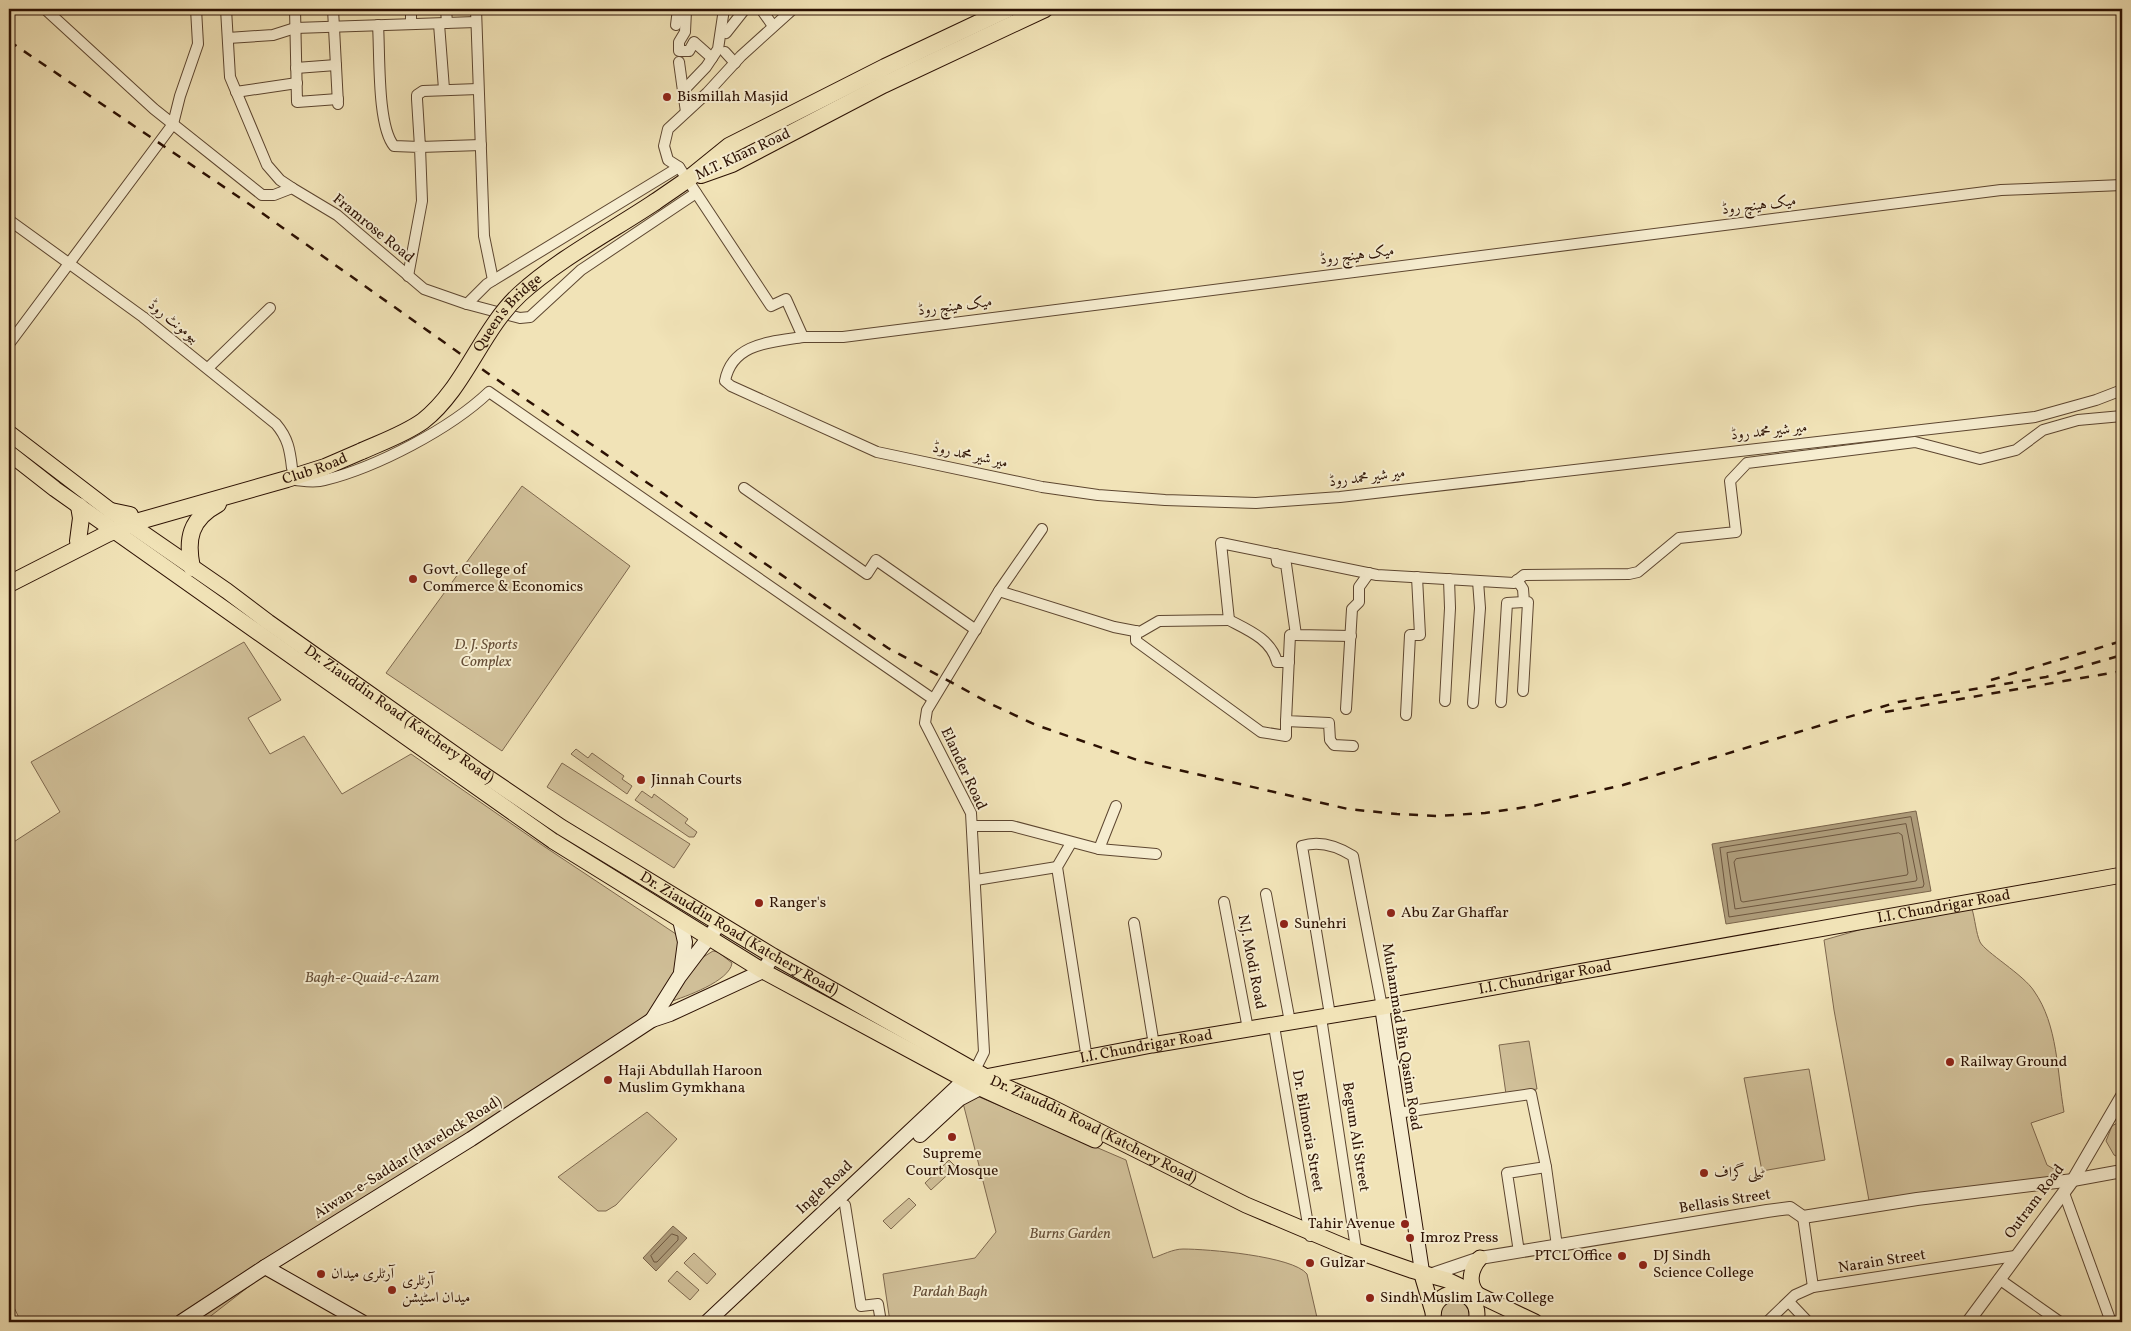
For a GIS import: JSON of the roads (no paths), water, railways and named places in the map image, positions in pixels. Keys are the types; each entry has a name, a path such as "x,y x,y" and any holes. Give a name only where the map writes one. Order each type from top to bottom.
{"highway":[{"name":"M.T. Khan Road","path":"687,180 729,146 879,70 1008,9"},
{"name":"M.T. Khan Road","path":"687,180 732,164 883,86 1046,9"},
{"name":"Queen's Bridge","path":"343,458 405,431 422,421 436,409 500,318 520,294 546,274 687,180"},
{"name":"Club Road","path":"9,577 78,541 118,523 289,474 325,467 343,458"},
{"name":"Club Road","path":"9,584 95,540 118,523 230,496 289,474"},
{"path":"192,568 189,544 194,526 209,508 230,496"},
{"path":"78,541 82,518 79,506"}],"main road":[{"name":"Dr. Ziauddin Road (Katchery Road)","path":"9,433 118,523 258,633 553,841 763,971 1243,1209 1357,1253 1425,1276 1535,1322"},
{"path":"9,452 79,506 118,523"},
{"name":"Dr. Ziauddin Road (Katchery Road)","path":"118,523 192,568 371,696 561,827 719,924 981,1080"},
{"name":"I.I. Chundrigar Road","path":"1382,1011 2122,875"},
{"name":"I.I. Chundrigar Road","path":"981,1080 1089,1068 1275,1032 1326,1020 2122,882"},
{"path":"679,977 685,942 680,920"},
{"name":"Aiwan-e-Saddar (Havelock Road)","path":"652,1020 679,977 719,924"},
{"path":"763,971 773,956"},
{"name":"Aiwan-e-Saddar (Havelock Road)","path":"181,1322 265,1267 471,1139 652,1020 670,1014 763,971"},
{"name":"Muhammad Bin Qasim Road","path":"1382,1011 1397,1113 1425,1276"},
{"name":"I.I. Chundrigar Road","path":"981,1080 1154,1045 1290,1022 1326,1020"},
{"name":"Ingle Road","path":"719,1322 981,1080"},
{"name":"Ingle Road","path":"706,1322 957,1088 981,1080"},
{"path":"1476,1322 1471,1296 1473,1290 1471,1282 1474,1267 1480,1258"},
{"path":"265,1267 362,1322"},
{"path":"1425,1276 1433,1317"},
{"path":"1433,1317 1443,1296 1471,1296"},
{"name":"Dr. Ziauddin Road (Katchery Road)","path":"1471,1296 1481,1307 1509,1322"}],"street":[{"path":"45,9 173,124 262,195 274,195 292,188"},
{"path":"9,344 173,124 180,96 198,44 196,9"},
{"name":"Framrose Road","path":"226,9 230,77 267,165 280,180 337,215 424,289 467,304 520,318 530,317 581,270 687,180"},
{"path":"295,9 297,102 338,102 333,9"},
{"path":"411,9 411,24"},
{"path":"444,89 443,23 446,9"},
{"path":"476,9 484,236 493,280"},
{"path":"683,91 706,67 720,45 724,9"},
{"path":"722,31 726,33 739,24 745,9"},
{"path":"793,9 773,26 668,129 664,146 668,160 687,180 771,306 786,299 803,337"},
{"path":"682,10 684,32 679,42 679,51 689,51 694,42 712,58"},
{"path":"676,25 682,10"},
{"path":"756,22 763,11 773,26"},
{"path":"228,38 273,35 295,28 476,22"},
{"path":"378,25 383,116 387,132 394,146 480,145"},
{"path":"725,52 735,63"},
{"path":"679,62 686,112"},
{"path":"296,68 336,65"},
{"path":"236,92 297,83"},
{"path":"408,276 422,201 417,95 423,91 478,88"},
{"path":"467,304 493,280 687,180"},
{"name":"میک ہینچ روڈ","path":"803,337 843,337 2001,190 2122,185"},
{"name":"بیومونٹ روڈ","path":"9,220 142,317 208,368 284,434 290,448 289,474"},
{"path":"208,368 270,308"},
{"name":"میر شیر محمد روڈ","path":"803,337 758,345 738,354 727,371 725,381 731,386 877,452 1042,487 1098,495 1165,500 1256,503 1340,497 2035,417 2096,400 2122,390"},
{"path":"289,474 324,481 380,461 407,448 477,403 489,392 933,700"},
{"path":"1229,620 1221,543 1369,573 1417,577 1514,583 1524,575 1630,574 1638,572 1679,538 1736,532 1730,481 1747,464 1915,442 1980,459 2016,450 2043,430 2078,420 2122,416"},
{"path":"744,488 867,574 876,560 976,630"},
{"name":"Elander Road","path":"981,1080 984,1052 971,813 925,723 927,710 933,700 999,591 1042,529"},
{"path":"1276,554 1277,562 1286,564 1296,635"},
{"path":"1346,709 1352,609 1359,602 1359,588 1369,573"},
{"path":"1406,715 1410,635 1420,635 1417,577"},
{"path":"1445,701 1450,608 1449,579"},
{"path":"1517,580 1523,589 1524,602"},
{"path":"1473,703 1480,608 1478,581"},
{"path":"999,591 1114,627 1140,632 1159,621 1229,620 1261,638 1275,653 1277,662 1288,662"},
{"path":"1500,702 1507,602 1528,602 1523,691"},
{"path":"1136,631 1136,641 1261,732 1286,736 1290,635 1350,636"},
{"path":"1286,721 1329,723 1330,740 1334,745 1353,746"},
{"path":"1099,849 1116,806"},
{"path":"972,826 1012,826 1071,844 1099,849 1156,854"},
{"name":"Muhammad Bin Qasim Road","path":"1302,846 1311,843 1335,846 1352,856 1382,1011"},
{"path":"1071,844 1057,867 1087,1058"},
{"name":"Begum Ali Street","path":"1302,846 1357,1253"},
{"path":"976,880 1057,867"},
{"path":"1266,894 1290,1022"},
{"name":"N.J. Modi Road","path":"1224,902 1248,1029"},
{"path":"1134,923 1154,1045"},
{"name":"Dr. Bilmoria Street","path":"1275,1032 1309,1233"},
{"path":"1397,1113 1531,1094 1546,1167 1557,1246"},
{"name":"Outram Road","path":"1970,1321 2015,1256 2073,1180 2122,1096"},
{"path":"2108,1121 2122,1116"},
{"path":"1519,1252 1507,1173 1546,1167"},
{"name":"Bellasis Street","path":"1425,1276 1480,1258 1790,1208 1803,1217 1916,1198 2073,1180 2122,1171"},
{"path":"2064,1193 2111,1322"},
{"path":"845,1205 862,1306 878,1304 881,1322"},
{"path":"1803,1217 1813,1287"},
{"name":"Narain Street","path":"1767,1322 1795,1295 1813,1287 2015,1256"},
{"path":"1999,1278 2060,1322"},
{"path":"1789,1302 1808,1322"}],"water":[{"path":"1916,811 1931,891 1726,924 1712,844"},
{"path":"673,1226 687,1238 656,1271 643,1258"}],"railway":[{"path":"9,41 252,206 486,372 888,648 993,705 1036,725 1140,761 1348,809 1437,816 1485,813 1533,806 1623,785 1898,702 2046,677 2122,655"},
{"path":"1991,680 2122,641"},
{"path":"1885,712 2122,671"}],"place":[{"name":"Bismillah Masjid","path":"667,97"},
{"name":"Govt. College of Commerce & Economics","path":"413,579"},
{"name":"Jinnah Courts","path":"641,780"},
{"name":"Ranger's","path":"759,903"},
{"name":"Abu Zar Ghaffar","path":"1391,913"},
{"name":"Sunehri","path":"1284,924"},
{"name":"Railway Ground","path":"1950,1062"},
{"name":"Haji Abdullah Haroon Muslim Gymkhana","path":"608,1080"},
{"name":"Supreme Court Mosque","path":"952,1137"},
{"name":"ٹیلی گراف","path":"1704,1173"},
{"name":"Tahir Avenue","path":"1405,1224"},
{"name":"Imroz Press","path":"1410,1238"},
{"name":"PTCL Office","path":"1622,1256"},
{"name":"Gulzar","path":"1310,1263"},
{"name":"DJ Sindh Science College","path":"1643,1265"},
{"name":"آرٹلری میدان","path":"321,1274"},
{"name":"آرٹلری میدان اسٹیشن","path":"392,1290"},
{"name":"Sindh Muslim Law College","path":"1370,1298"}],"park label":[{"name":"D. J. Sports Complex","path":"486,654"},
{"name":"Bagh-e-Quaid-e-Azam","path":"372,978"},
{"name":"Burns Garden","path":"1070,1234"},
{"name":"Pardah Bagh","path":"950,1292"}]}
